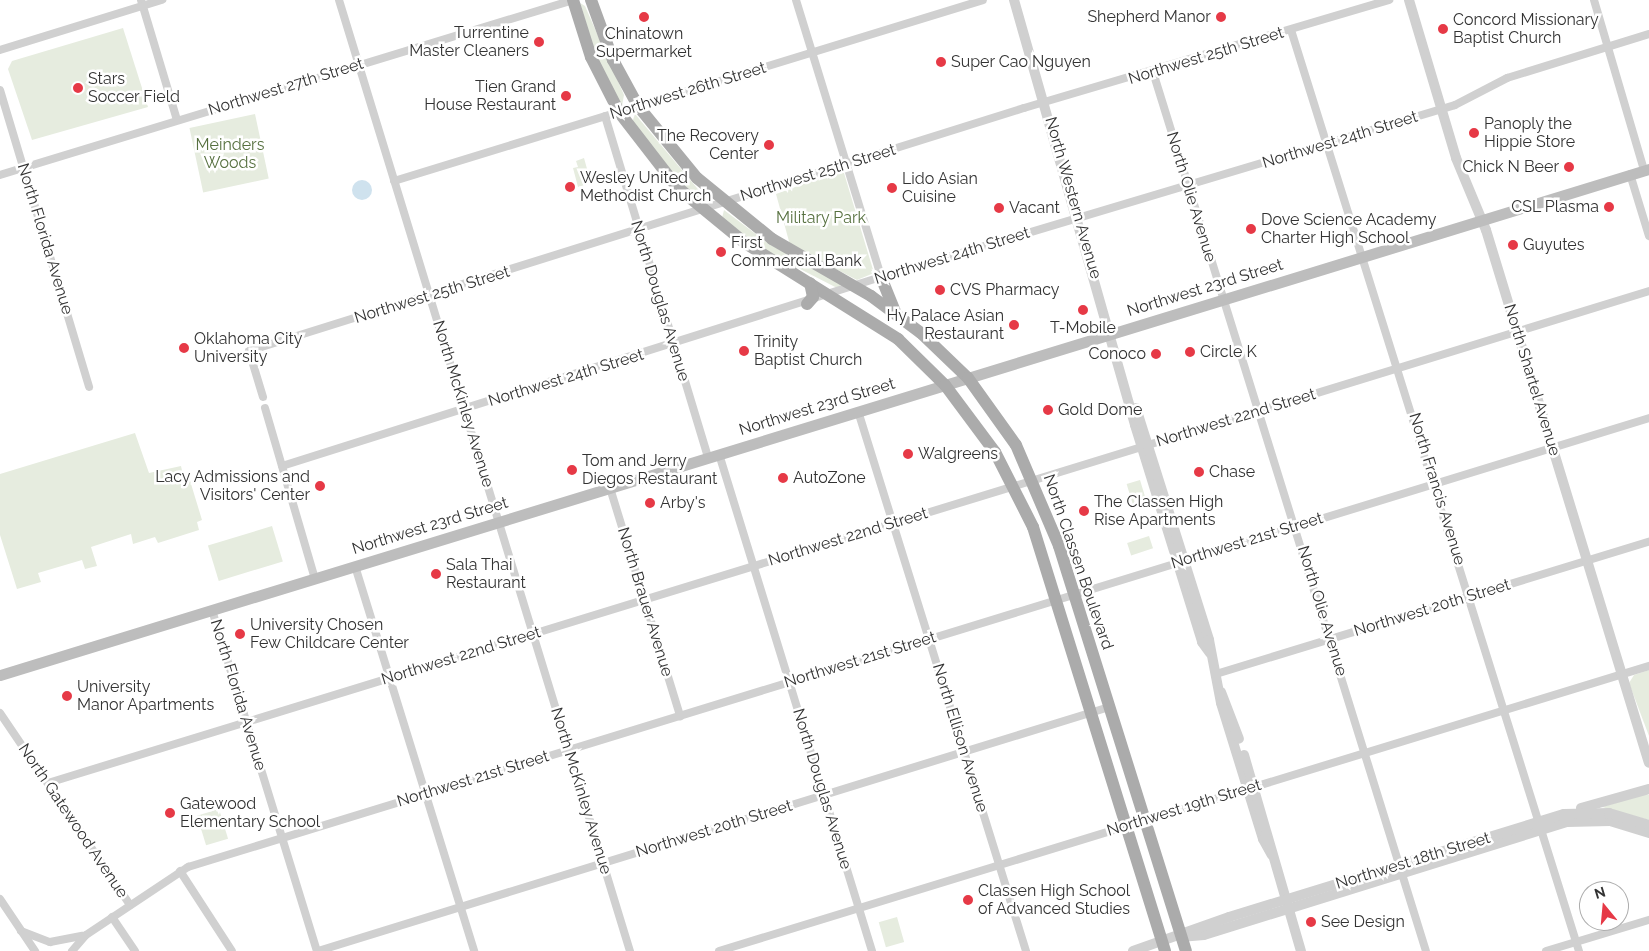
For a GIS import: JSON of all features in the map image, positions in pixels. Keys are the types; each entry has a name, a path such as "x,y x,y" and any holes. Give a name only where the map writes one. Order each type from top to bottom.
{"main road":[{"name":"North Classen Boulevard","path":"573,0 591,57 619,112 662,170 703,211 898,339 945,385 984,435 1014,486 1032,525 1163,947"},
{"name":"North Classen Boulevard","path":"590,0 613,60 638,106 663,142 724,203 772,239 856,287 896,314 968,378 1016,445 1034,480 1074,594 1180,937 1186,951"},
{"name":"Northwest 23rd Street","path":"0,675 1647,169"},
{"path":"881,278 896,314"},
{"path":"807,304 814,295 810,283"}],"street":[{"path":"0,50 142,3 162,0"},
{"name":"North McKinley Avenue","path":"339,0 630,951"},
{"name":"Northwest 27th Street","path":"0,175 573,0"},
{"path":"796,0 881,278"},
{"name":"Northwest 26th Street","path":"394,181 982,0"},
{"name":"North Western Avenue","path":"1014,0 1080,219 1130,396 1301,951"},
{"name":"Northwest 25th Street","path":"263,397 249,351 703,211 846,164 1389,0"},
{"name":"North Shartel Avenue","path":"1409,0 1442,108 1517,332 1649,763"},
{"path":"1594,0 1647,169"},
{"path":"142,3 177,120"},
{"name":"North Francis Avenue","path":"1291,30 1326,144 1400,368 1579,951"},
{"name":"Northwest 24th Street","path":"282,466 833,296 881,278 1188,187 1442,108 1506,78 1649,34"},
{"name":"North Olie Avenue","path":"1153,72 1260,410 1426,951"},
{"name":"North Florida Avenue","path":"0,90 89,387"},
{"name":"North Douglas Avenue","path":"605,116 673,346 754,566 872,951"},
{"path":"1630,174 1649,236"},
{"name":"Northwest 22nd Street","path":"48,783 1649,291"},
{"path":"265,408 315,579"},
{"name":"North Ellison Avenue","path":"858,411 1026,951"},
{"name":"Northwest 21st Street","path":"72,951 86,935 180,871 1649,418"},
{"name":"North Brauer Avenue","path":"610,488 680,716"},
{"name":"Northwest 20th Street","path":"1216,674 1649,542"},
{"path":"355,566 474,951"},
{"name":"North Florida Avenue","path":"212,610 318,951"},
{"name":"Northwest 19th Street","path":"719,951 1649,666"},
{"name":"Northwest 20th Street","path":"318,951 1109,707"},
{"name":"North Gatewood Avenue","path":"0,713 130,905"},
{"path":"1564,814 1649,789"},
{"name":"Northwest 18th Street","path":"1133,951 1163,947 1180,937 1190,939 1243,918 1540,826 1564,814 1609,813 1649,825"},
{"name":"Northwest 18th Street","path":"1540,826 1601,820 1649,834"},
{"path":"180,871 232,951"},
{"path":"0,899 35,951"},
{"path":"0,916 9,913"},
{"path":"112,917 135,951"},
{"path":"1546,951 1649,920"},
{"name":"Northwest 21st Street","path":"22,931 59,942 86,935"},
{"path":"749,942 752,951"}],"green space":[{"path":"580,3 585,6 624,95 622,106 598,63"},
{"name":"Stars Soccer Field","path":"123,28 148,107 32,140 8,69 12,61"},
{"name":"Meinders Woods","path":"255,114 269,179 203,192 189,128"},
{"path":"635,114 702,194 704,203 677,180 632,123"},
{"path":"584,158 591,183 578,187 573,168 578,167 576,161"},
{"name":"Military Park","path":"839,171 844,173 874,273 857,280 790,245 776,194"},
{"path":"724,210 769,244 840,283 841,290 767,252 722,218"},
{"path":"135,433 149,473 181,466 183,475 188,474 202,520 197,522 199,530 158,543 155,537 133,544 131,534 91,547 97,566 85,569 82,560 38,573 41,582 17,589 0,535 0,474"},
{"path":"1140,480 1147,503 1134,507 1127,484"},
{"path":"272,526 283,561 219,581 208,546"},
{"path":"1149,536 1153,548 1131,555 1127,543"},
{"path":"1649,670 1649,736 1629,683 1634,675"},
{"path":"1644,794 1649,795 1649,820 1602,807"},
{"path":"219,809 228,839 206,845 197,816"},
{"path":"897,917 904,942 886,947 879,922"}],"water":[{"path":"362,180 369,183 372,190 369,197 362,200 355,197 352,190 355,183"}],"place":[{"name":"Chinatown Supermarket","path":"644,17"},
{"name":"Shepherd Manor","path":"1221,17"},
{"name":"Concord Missionary Baptist Church","path":"1443,29"},
{"name":"Turrentine Master Cleaners","path":"539,42"},
{"name":"Super Cao Nguyen","path":"941,62"},
{"name":"Stars Soccer Field","path":"78,88"},
{"name":"Tien Grand House Restaurant","path":"566,96"},
{"name":"Panoply the Hippie Store","path":"1474,133"},
{"name":"The Recovery Center","path":"769,145"},
{"name":"Chick N Beer","path":"1569,167"},
{"name":"Wesley United Methodist Church","path":"570,187"},
{"name":"Lido Asian Cuisine","path":"892,188"},
{"name":"CSL Plasma","path":"1609,207"},
{"name":"Vacant","path":"999,208"},
{"name":"Dove Science Academy Charter High School","path":"1251,229"},
{"name":"Guyutes","path":"1513,245"},
{"name":"First Commercial Bank","path":"721,252"},
{"name":"CVS Pharmacy","path":"940,290"},
{"name":"T-Mobile","path":"1083,310"},
{"name":"Hy Palace Asian Restaurant","path":"1014,325"},
{"name":"Oklahoma City University","path":"184,348"},
{"name":"Trinity Baptist Church","path":"744,351"},
{"name":"Circle K","path":"1190,352"},
{"name":"Conoco","path":"1156,354"},
{"name":"Gold Dome","path":"1048,410"},
{"name":"Walgreens","path":"908,454"},
{"name":"Tom and Jerry Diegos Restaurant","path":"572,470"},
{"name":"Chase","path":"1199,472"},
{"name":"AutoZone","path":"783,478"},
{"name":"Lacy Admissions and Visitors' Center","path":"320,486"},
{"name":"Arby's","path":"650,503"},
{"name":"The Classen High Rise Apartments","path":"1084,511"},
{"name":"Sala Thai Restaurant","path":"436,574"},
{"name":"University Chosen Few Childcare Center","path":"240,634"},
{"name":"University Manor Apartments","path":"67,696"},
{"name":"Gatewood Elementary School","path":"170,813"},
{"name":"Classen High School of Advanced Studies","path":"968,900"},
{"name":"See Design","path":"1311,922"}]}
